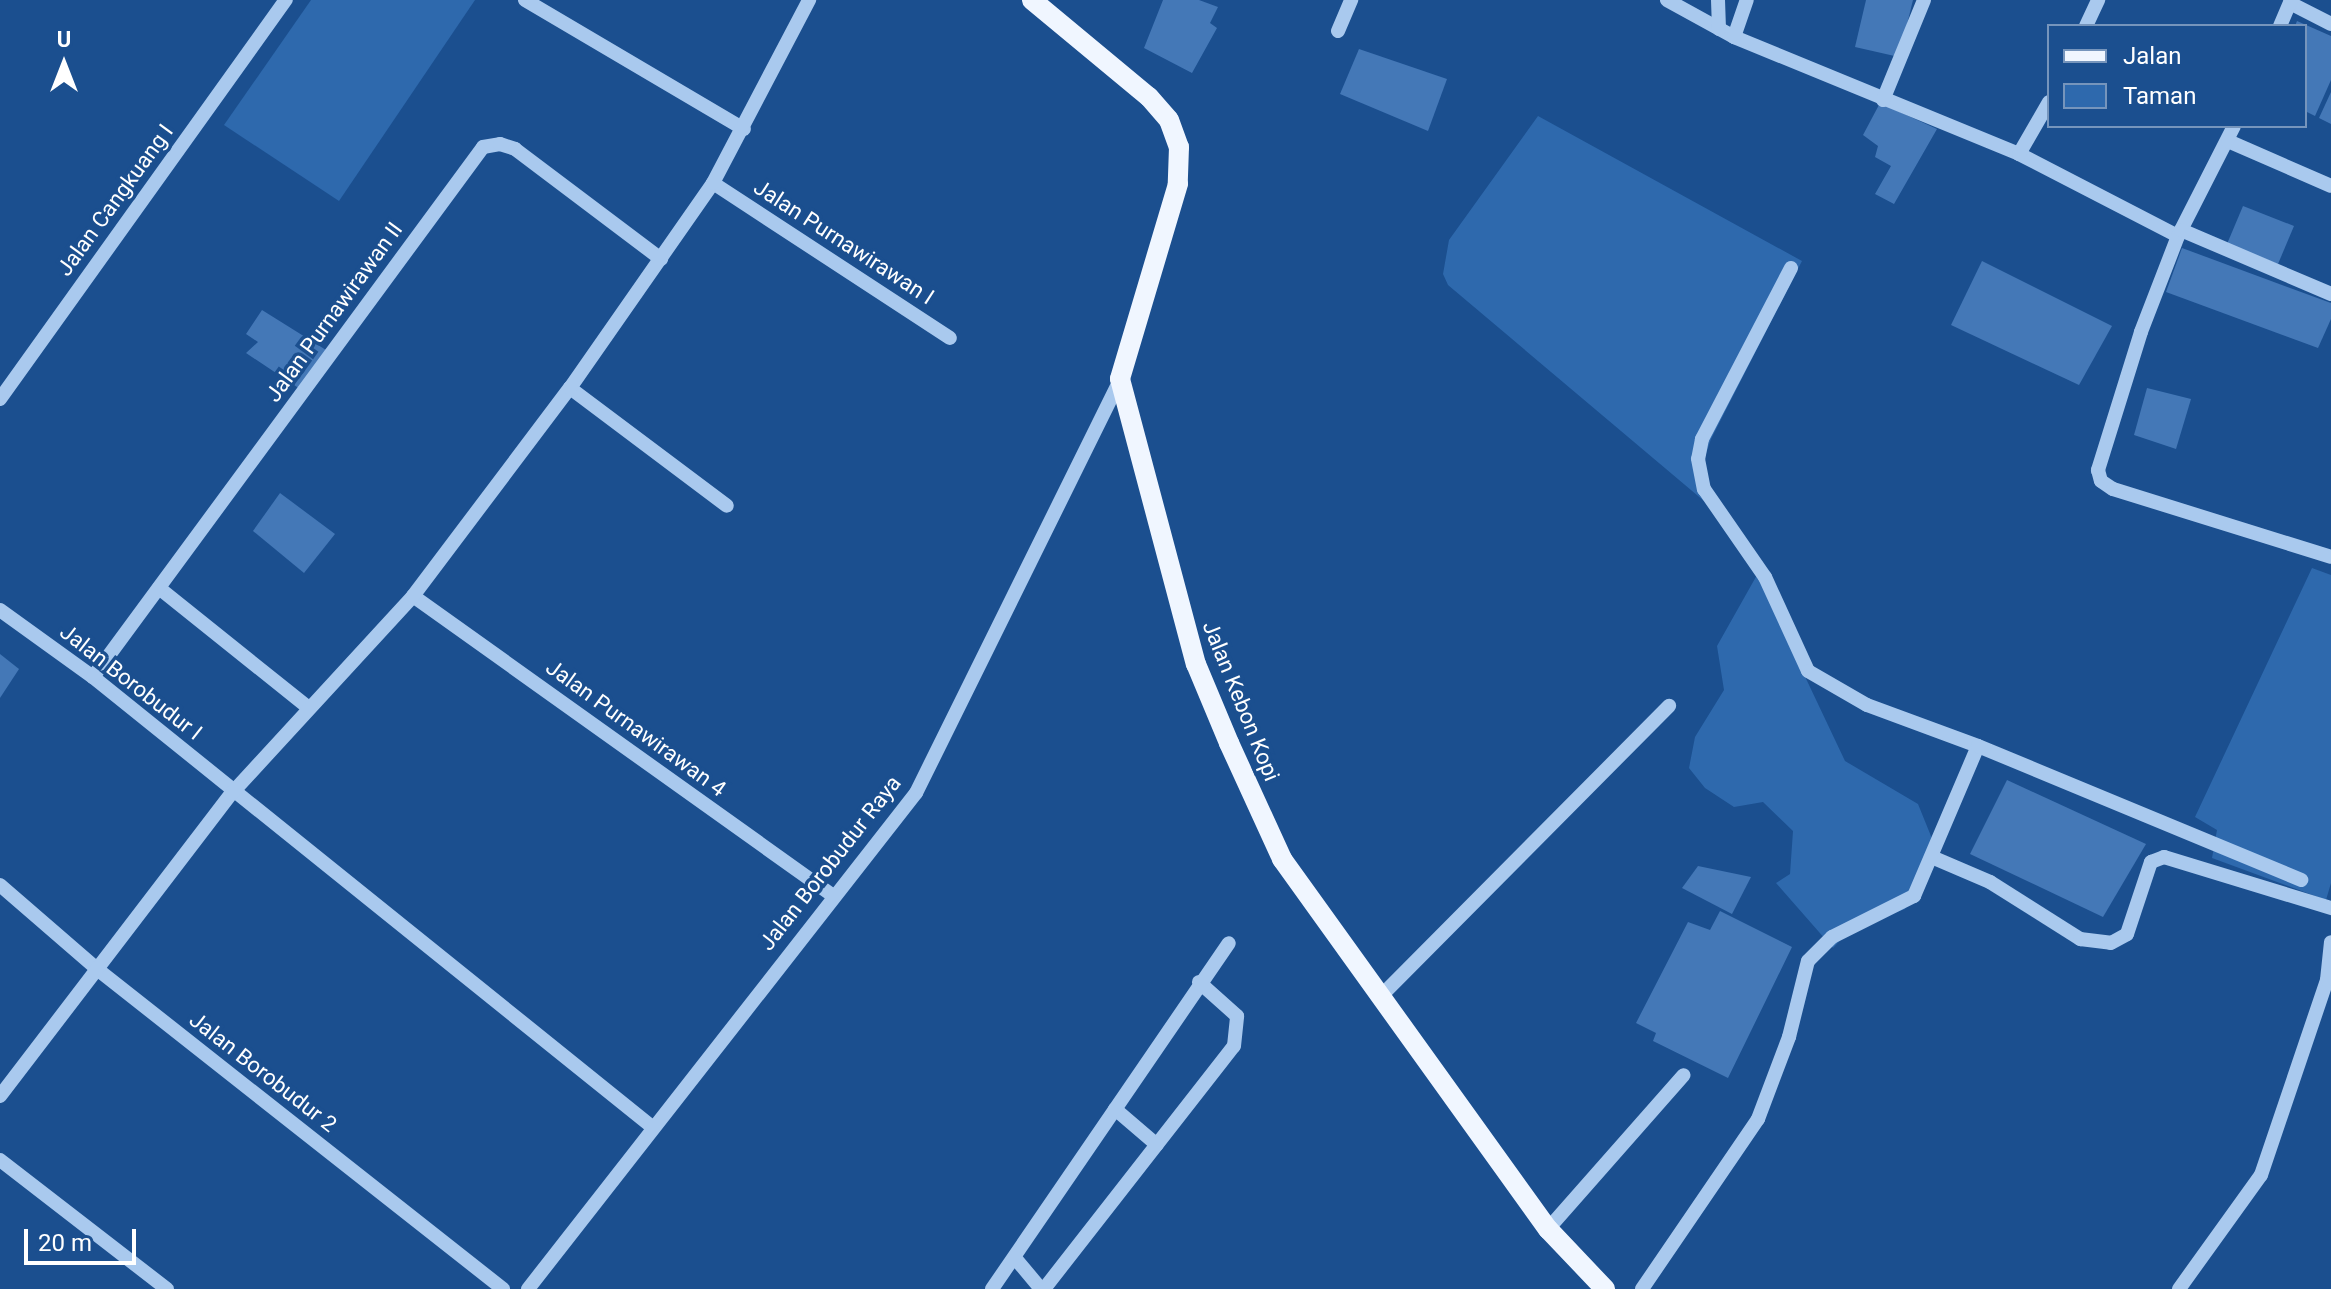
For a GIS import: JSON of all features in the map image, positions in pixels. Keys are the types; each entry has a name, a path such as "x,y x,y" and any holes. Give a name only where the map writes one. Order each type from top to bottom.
{"main road":[{"path":"1032,0 1149,97 1169,120 1179,147 1178,184 1120,379"},
{"name":"Jalan Kebon Kopi","path":"1120,379 1196,664 1282,859 1548,1229 1605,1289"}],"street":[{"name":"Jalan Cangkuang I","path":"0,399 286,0"},
{"path":"525,0 744,129"},
{"path":"0,1096 232,793 413,596 570,388 713,183 809,0"},
{"path":"1338,31 1351,0"},
{"path":"1667,0 1734,37 2019,154 2180,233 2331,294"},
{"path":"1718,0 1719,29"},
{"path":"1734,37 1747,0"},
{"path":"1883,100 1924,0"},
{"path":"2087,24 2098,0"},
{"path":"2281,24 2291,2 2331,24"},
{"path":"2019,154 2047,105"},
{"path":"2233,128 2180,233 2141,332 2098,470 2101,481 2331,557"},
{"path":"2228,141 2331,186"},
{"name":"Jalan Purnawirawan II","path":"93,677 483,147 500,144 515,149 661,259"},
{"name":"Jalan Purnawirawan I","path":"713,183 950,338"},
{"path":"1791,268 1702,439 1698,459 1704,489 1765,577 1808,671 1867,705 1978,746 2301,880"},
{"name":"Jalan Borobudur Raya","path":"528,1289 651,1126 916,793 1120,379"},
{"path":"570,388 727,506"},
{"path":"159,588 309,708"},
{"name":"Jalan Purnawirawan 4","path":"413,596 832,895"},
{"name":"Jalan Borobudur I","path":"0,610 93,677 232,793 651,1126"},
{"path":"1381,996 1669,706"},
{"path":"1642,1289 1758,1119 1808,961 1832,937 1914,896 1934,858 1978,746"},
{"path":"1934,858 1990,882 2080,939 2111,943 2127,934 2151,862 2164,857 2331,908"},
{"name":"Jalan Borobudur 2","path":"0,885 97,969 503,1289"},
{"path":"2179,1289 2261,1175 2327,980 2331,942"},
{"path":"992,1289 1199,982 1229,943"},
{"path":"1015,1258 1042,1289 1234,1046 1238,1031 1237,1016 1199,982"},
{"path":"1548,1229 1684,1075"},
{"path":"1115,1109 1157,1145"},
{"path":"0,1160 167,1289"}],"green space":[{"path":"311,0 475,0 339,201 224,125"},
{"path":"1538,116 1802,261 1711,439 1700,471 1704,501 1448,285 1443,274 1449,240"},
{"path":"2312,568 2331,575 2331,883 2326,900 2212,858 2217,830 2195,817"},
{"path":"1757,575 1845,761 1918,804 1935,846 1905,909 1851,929 1833,948 1776,883 1790,874 1793,831 1763,802 1734,807 1705,788 1689,768 1695,737 1724,690 1717,646"}],"building":[{"path":"1163,0 1199,0 1218,7 1210,23 1217,28 1192,73 1144,48"},
{"path":"1866,0 1913,0 1899,57 1855,47"},
{"path":"2307,25 2331,36 2331,80 2315,116 2307,112"},
{"path":"1359,49 1447,79 1428,131 1340,94"},
{"path":"2331,92 2331,124 2319,118"},
{"path":"1880,103 1937,129 1894,204 1875,194 1891,166 1875,157 1878,146 1863,135"},
{"path":"2243,206 2294,226 2278,264 2227,244"},
{"path":"2182,248 2331,303 2331,319 2318,348 2166,292"},
{"path":"1982,261 2112,326 2079,385 1951,325"},
{"path":"262,310 326,350 300,389 246,353 258,342 246,334"},
{"path":"2147,388 2191,399 2176,449 2134,435"},
{"path":"280,493 335,534 304,573 253,531"},
{"path":"0,654 19,669 0,698"},
{"path":"2007,780 2146,844 2103,917 1970,854"},
{"path":"1698,866 1751,877 1732,914 1682,888"},
{"path":"1720,911 1792,947 1728,1078 1653,1041 1656,1033 1636,1023 1688,922 1710,930"}]}
